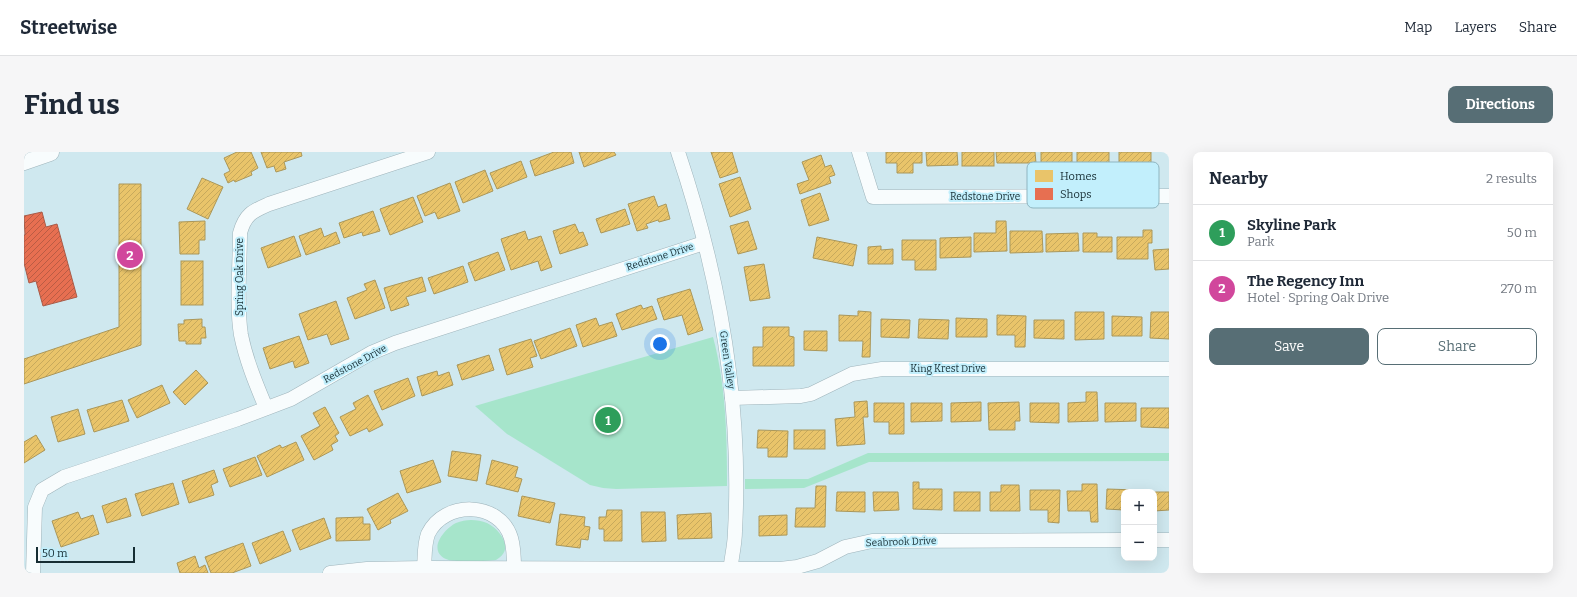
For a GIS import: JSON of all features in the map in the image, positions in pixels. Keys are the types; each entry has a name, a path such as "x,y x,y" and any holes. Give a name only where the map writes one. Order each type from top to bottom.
{"main road":[{"path":"24,161 50,152"}],"street":[{"name":"Spring Oak Drive","path":"266,408 245,351 241,333 240,233 247,216 269,204 428,152"},
{"name":"Green Valley","path":"678,152 704,243 716,292 726,345 736,445 735,532 730,571"},
{"name":"Redstone Drive","path":"859,152 873,197 1027,196"},
{"name":"Redstone Drive","path":"1159,196 1169,196"},
{"name":"Redstone Drive","path":"34,573 35,507 42,490 64,477 238,419 291,399 371,353 395,343 704,243"},
{"name":"King Krest Drive","path":"732,398 801,396 811,394 852,374 882,369 1169,369"},
{"path":"424,568 426,541 435,525 446,515 470,509 489,513 502,523 508,531 513,548 514,569"},
{"name":"Seabrook Drive","path":"330,573 367,569 424,568 730,571 780,569 797,567 818,561 845,547 872,542 1121,540"},
{"path":"1157,540 1169,540"}],"green space":[{"path":"713,337 721,374 725,411 727,486 616,489 590,485 507,434 475,406"},
{"path":"868,453 1169,453 1169,461 869,462 804,488 745,489 745,479 808,479"},
{"path":"471,520 487,523 497,530 504,540 505,551 502,556 496,560 455,561 446,559 440,555 438,550 439,540 447,530 456,523"}],"building: Homes":[{"path":"237,152 251,152 258,168 251,172 252,175 235,182 234,180 228,183 224,174 230,171 224,158"},
{"path":"261,152 301,152 302,156 284,162 286,169 276,172 274,166 267,168"},
{"path":"554,152 571,152 574,163 535,176 530,161"},
{"path":"579,152 614,152 616,155 584,167"},
{"path":"711,152 732,152 738,172 720,178"},
{"path":"886,152 922,152 922,163 913,163 913,173 897,173 897,163 886,163"},
{"path":"926,152 957,152 958,165 927,166"},
{"path":"962,152 994,152 994,166 962,166"},
{"path":"996,152 1035,152 1036,162 997,163"},
{"path":"1041,152 1072,152 1072,162 1041,162"},
{"path":"1077,152 1109,152 1109,162 1077,162"},
{"path":"1119,152 1151,152 1151,162 1119,162"},
{"path":"821,155 825,167 831,165 835,175 829,177 831,183 800,194 797,184 809,180 802,162"},
{"path":"521,161 527,177 497,189 490,173"},
{"path":"485,170 493,191 463,203 455,182"},
{"path":"740,177 751,209 730,217 719,184"},
{"path":"202,178 223,187 208,219 187,209"},
{"path":"450,183 460,211 438,219 435,212 425,216 417,196"},
{"path":"119,184 141,184 141,345 24,384 24,359 119,327"},
{"path":"820,193 829,220 809,226 801,200"},
{"path":"654,196 658,207 666,204 670,219 659,222 658,220 646,224 648,228 637,231 628,204"},
{"path":"413,197 423,222 390,235 380,209"},
{"path":"625,209 630,224 601,233 596,219"},
{"path":"373,211 380,231 363,236 362,232 344,238 339,223"},
{"path":"205,221 205,240 199,240 199,254 180,254 179,222"},
{"path":"748,221 757,249 738,254 730,226"},
{"path":"996,221 1006,221 1007,251 974,252 974,233 996,233"},
{"path":"575,224 579,233 583,232 588,245 560,254 553,231"},
{"path":"321,228 324,237 336,232 340,243 306,255 299,236"},
{"path":"1143,230 1152,230 1152,243 1148,243 1148,259 1117,259 1117,237 1143,237"},
{"path":"525,231 528,240 541,236 552,267 541,271 538,261 511,270 501,239"},
{"path":"1010,231 1042,231 1043,252 1010,253"},
{"path":"1078,233 1079,251 1046,252 1046,234"},
{"path":"1083,233 1097,233 1097,237 1112,237 1112,252 1083,252"},
{"path":"294,236 301,256 268,268 261,248"},
{"path":"817,237 857,245 853,266 813,258"},
{"path":"971,237 971,257 940,258 940,238"},
{"path":"902,240 936,240 936,270 915,270 915,260 902,260"},
{"path":"881,246 881,250 893,249 893,264 868,264 868,247"},
{"path":"1169,249 1169,269 1155,270 1153,250"},
{"path":"498,252 505,270 475,281 468,263"},
{"path":"181,261 203,261 203,305 181,305"},
{"path":"764,264 770,298 750,301 744,267"},
{"path":"463,266 468,282 434,294 428,278"},
{"path":"422,277 426,291 406,297 409,305 391,311 384,288"},
{"path":"375,280 385,308 355,319 347,298 367,290 364,284"},
{"path":"690,289 703,330 688,335 682,315 664,320 657,299"},
{"path":"336,301 349,339 331,345 327,334 308,340 299,314"},
{"path":"641,305 643,309 652,306 657,319 622,330 616,314"},
{"path":"858,311 871,312 870,357 862,357 863,341 839,341 839,315 858,316"},
{"path":"1075,312 1104,312 1104,339 1075,340"},
{"path":"1151,312 1169,312 1169,339 1150,338"},
{"path":"997,315 1026,316 1025,347 1015,347 1015,335 997,335"},
{"path":"1112,316 1142,317 1142,336 1112,336"},
{"path":"596,318 599,326 612,322 617,336 583,347 576,325"},
{"path":"956,318 987,319 987,337 956,337"},
{"path":"202,319 202,327 205,327 206,338 201,338 201,344 186,344 186,341 179,341 178,324 184,324 184,320"},
{"path":"881,319 910,320 909,338 881,337"},
{"path":"919,319 949,320 948,339 918,338"},
{"path":"1034,320 1064,320 1064,339 1034,338"},
{"path":"763,327 789,327 789,336 794,337 794,366 753,366 753,347 763,347"},
{"path":"570,328 577,346 541,359 534,341"},
{"path":"804,331 827,331 827,351 804,350"},
{"path":"299,336 309,363 295,368 293,361 270,369 263,348"},
{"path":"531,339 537,356 530,358 533,367 507,375 499,349"},
{"path":"489,355 494,370 462,380 457,365"},
{"path":"196,370 208,383 185,405 173,392"},
{"path":"437,371 438,376 449,372 453,385 422,396 417,377"},
{"path":"408,378 415,396 382,410 374,391"},
{"path":"162,385 170,403 137,418 128,400"},
{"path":"1086,392 1097,392 1098,421 1068,422 1068,403 1086,402"},
{"path":"368,395 383,425 369,432 367,428 350,436 340,417 356,409 353,403"},
{"path":"122,400 129,421 94,432 87,410"},
{"path":"867,401 868,417 863,417 865,444 837,446 835,419 855,417 854,402"},
{"path":"981,402 981,421 951,422 951,403"},
{"path":"1019,402 1020,421 1015,421 1015,430 989,430 988,403"},
{"path":"874,403 904,403 904,434 889,434 889,422 874,422"},
{"path":"911,403 942,403 942,421 911,422"},
{"path":"1030,403 1059,403 1059,423 1030,422"},
{"path":"1105,403 1136,403 1136,421 1105,422"},
{"path":"325,407 339,433 335,436 338,441 331,445 333,450 314,460 301,436 320,426 313,413"},
{"path":"1141,408 1169,408 1169,428 1141,427"},
{"path":"78,409 85,434 58,442 51,417"},
{"path":"758,430 788,431 787,457 768,457 768,448 757,448"},
{"path":"794,430 825,430 825,449 794,449"},
{"path":"36,435 45,450 24,463 24,442"},
{"path":"296,442 304,460 267,477 257,456 280,445 282,448"},
{"path":"452,451 481,455 477,481 448,476"},
{"path":"255,457 262,475 230,487 223,469"},
{"path":"433,460 441,482 407,493 400,471"},
{"path":"492,460 518,467 515,477 522,479 518,492 486,484"},
{"path":"214,470 218,482 211,485 214,495 189,503 182,481"},
{"path":"913,482 919,482 919,489 942,489 942,510 913,509"},
{"path":"173,483 179,504 142,516 135,494"},
{"path":"1082,484 1097,484 1098,522 1091,522 1090,511 1068,511 1067,491 1082,491"},
{"path":"1001,485 1019,485 1020,511 990,511 990,492 1001,492"},
{"path":"816,486 826,486 825,527 795,527 796,508 815,508"},
{"path":"1107,489 1121,489 1121,510 1106,509"},
{"path":"1030,490 1060,490 1059,523 1048,522 1048,510 1030,510"},
{"path":"837,492 865,492 865,512 836,511"},
{"path":"873,492 898,492 899,510 874,511"},
{"path":"954,492 980,492 980,511 954,511"},
{"path":"1157,492 1169,492 1169,510 1157,511"},
{"path":"398,493 408,511 390,520 391,523 378,530 367,509"},
{"path":"522,496 555,503 550,523 518,516"},
{"path":"126,498 131,516 107,523 102,506"},
{"path":"607,510 622,510 622,541 604,541 604,529 599,529 599,517 606,517"},
{"path":"78,512 81,519 93,515 99,534 61,547 52,521"},
{"path":"641,512 665,512 666,541 642,542"},
{"path":"711,513 712,538 678,539 677,515"},
{"path":"560,514 585,517 584,526 590,527 588,540 581,539 580,548 556,545"},
{"path":"787,515 787,535 759,536 759,516"},
{"path":"363,517 363,524 370,524 370,540 336,541 336,518"},
{"path":"324,518 331,538 300,550 292,530"},
{"path":"283,531 291,551 260,564 252,543"},
{"path":"243,543 251,566 232,573 211,573 205,557"},
{"path":"195,556 199,568 205,565 208,573 180,573 177,563"}],"building: Shops":[{"path":"42,212 46,227 57,224 77,297 43,306 36,281 29,283 24,263 24,216"}],"place":[{"name":"The Regency Inn","path":"130,255"},
{"name":"Skyline Park","path":"608,420"}]}
